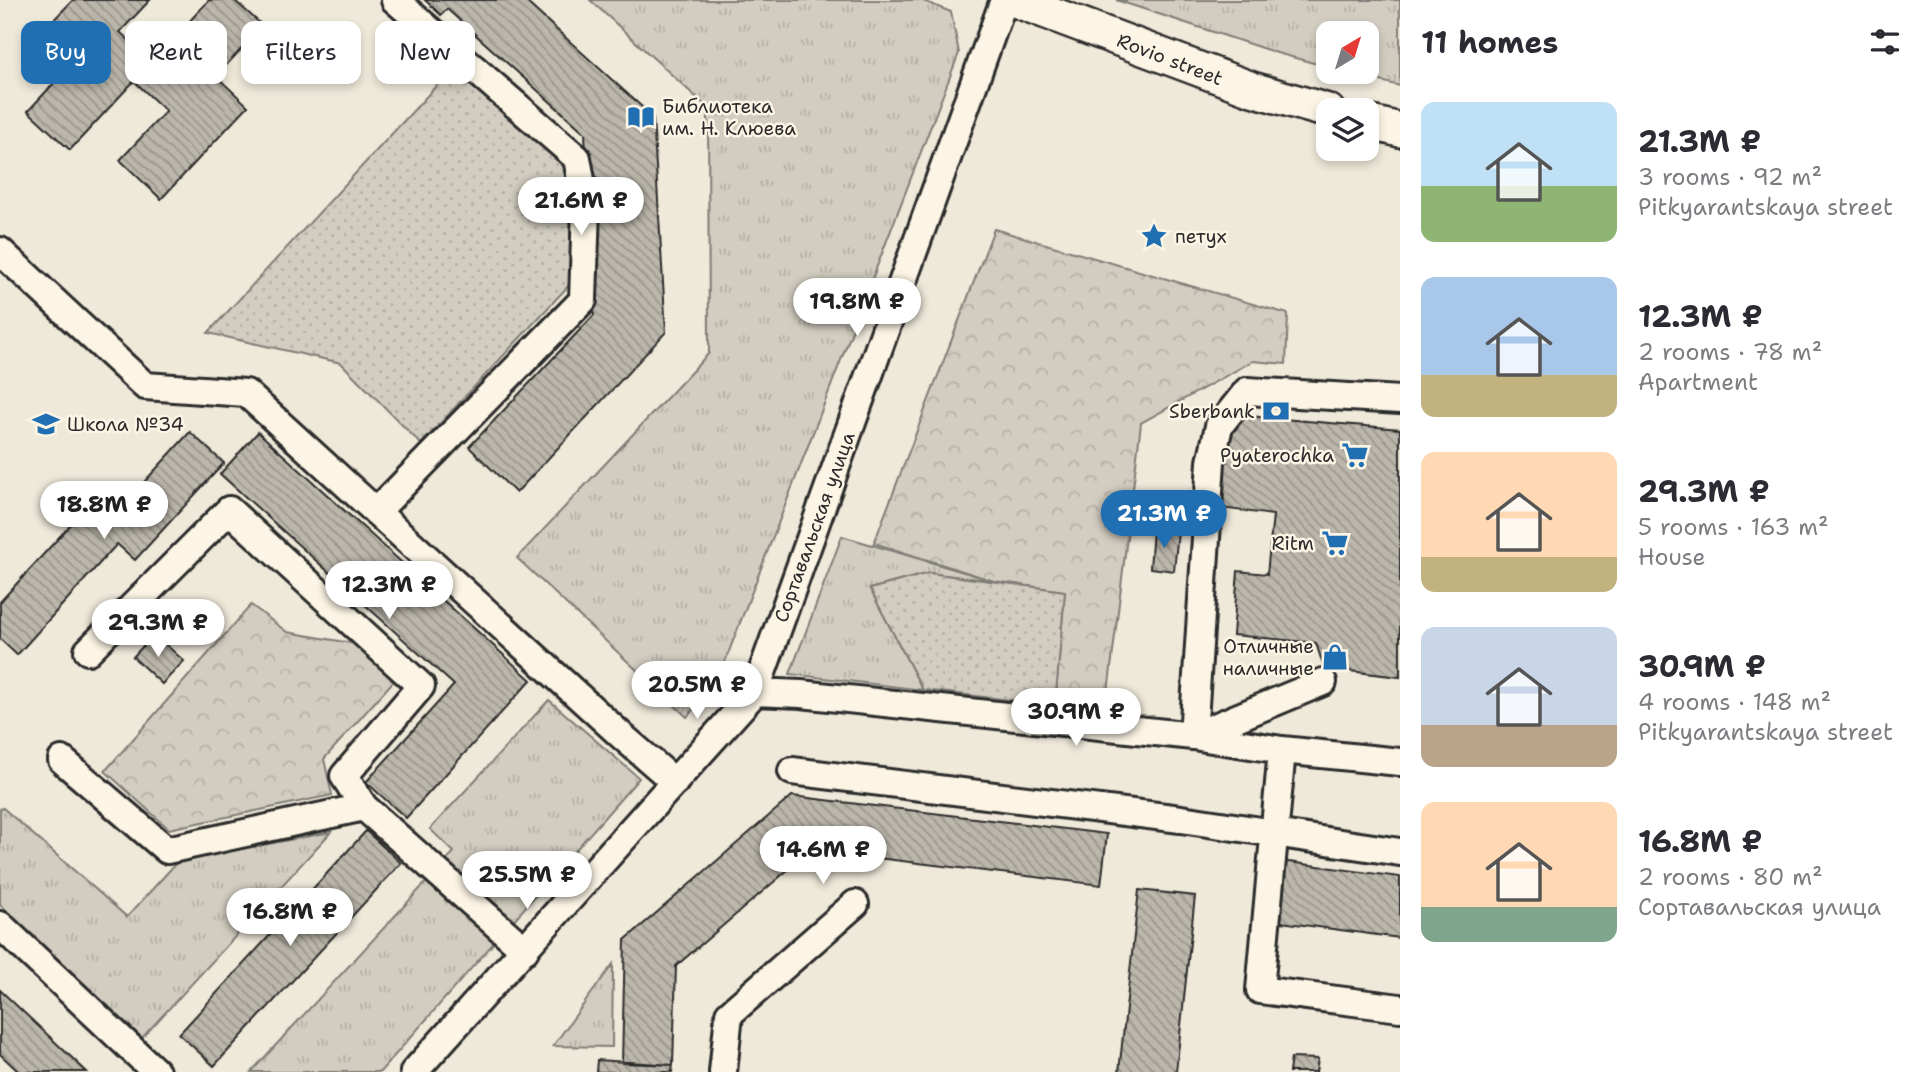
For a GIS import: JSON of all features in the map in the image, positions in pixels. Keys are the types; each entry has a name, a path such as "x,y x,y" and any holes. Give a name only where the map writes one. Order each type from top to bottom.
{"main road":[{"name":"Rovio street","path":"1015,0 1252,89 1316,108"},
{"path":"1379,125 1400,130"}],"street":[{"path":"376,512 583,300 586,207 577,158 395,0"},
{"name":"Сортавальская улица","path":"414,1072 755,692 1004,0"},
{"path":"0,251 145,386 246,393 623,737 676,782"},
{"path":"1193,736 1212,462 1219,426 1247,391 1400,400"},
{"path":"88,650 229,510 421,686 344,776 365,807 525,950"},
{"path":"1193,736 1323,682"},
{"path":"755,692 801,694 1193,736 1282,750 1400,762"},
{"path":"1282,750 1260,990 1400,1008"},
{"path":"62,760 167,850 365,807"},
{"path":"792,771 1274,833 1400,852"},
{"path":"723,1072 730,1014 855,904"},
{"path":"0,925 156,1072"}],"green space":[{"path":"590,0 921,0 951,12 959,53 718,680 687,717 517,558 709,353 708,108"},
{"path":"1116,0 1400,0 1400,86 1379,81 1379,21 1316,21 1316,64"},
{"path":"475,72 567,159 572,282 421,444 341,363 208,333 438,84 475,84"},
{"path":"994,229 1288,314 1286,364 1253,361 1141,423 1106,709 1055,705 1065,591 994,581 874,543"},
{"path":"842,536 994,581 929,573 870,589 923,690 790,674"},
{"path":"929,573 1065,591 1055,705 923,690 870,589"},
{"path":"251,605 287,632 368,646 398,676 324,759 332,795 169,829 105,771"},
{"path":"549,700 639,778 380,1072 251,1072 454,852 430,829"},
{"path":"3,808 127,917 178,861 331,832 142,1038 0,905 0,809"},
{"path":"613,964 612,1047 553,1046"}],"building":[{"path":"73,0 150,0 130,21 125,21 125,27 120,32 125,37 125,84 131,84 70,150 28,111 53,84 111,84 111,21 53,21"},
{"path":"209,0 234,0 257,21 241,21 241,49 227,64 227,21 190,21"},
{"path":"425,0 524,0 653,117 666,332 516,493 469,447 594,315 585,133 475,34 475,21 460,21 447,9 441,15"},
{"path":"137,84 225,84 248,106 161,199 120,160 166,111"},
{"name":"Ritm","path":"1248,416 1400,429 1400,677 1324,668 1316,643 1233,635 1238,571 1267,574 1273,515 1221,508 1226,433"},
{"path":"190,432 224,463 135,560 117,544 17,655 0,639 0,602 83,511 102,528"},
{"path":"258,432 531,680 406,818 366,782 454,685 220,474"},
{"path":"1153,530 1178,532 1174,571 1150,568"},
{"path":"154,634 184,661 162,684 133,657"},
{"path":"792,796 1107,834 1101,885 811,850 676,966 673,1065 622,1063 625,940"},
{"path":"366,831 401,863 214,1066 179,1034"},
{"path":"1281,861 1400,877 1400,938 1273,921"},
{"path":"1139,890 1195,896 1176,1072 1119,1072"},
{"path":"0,990 87,1072 19,1072 0,1054"},
{"path":"1291,1058 1318,1059 1316,1072 1289,1072"},
{"path":"597,1060 673,1065 672,1072 596,1072"}],"place":[{"name":"Библиотека им. Н. Клюева","path":"641,117"},
{"name":"петух","path":"1154,236"},
{"name":"Sberbank","path":"1276,411"},
{"name":"Школа №34","path":"46,424"},
{"name":"Pyaterochka","path":"1355,455"},
{"name":"Ritm","path":"1335,543"},
{"name":"Отличные наличные","path":"1335,657"}]}
